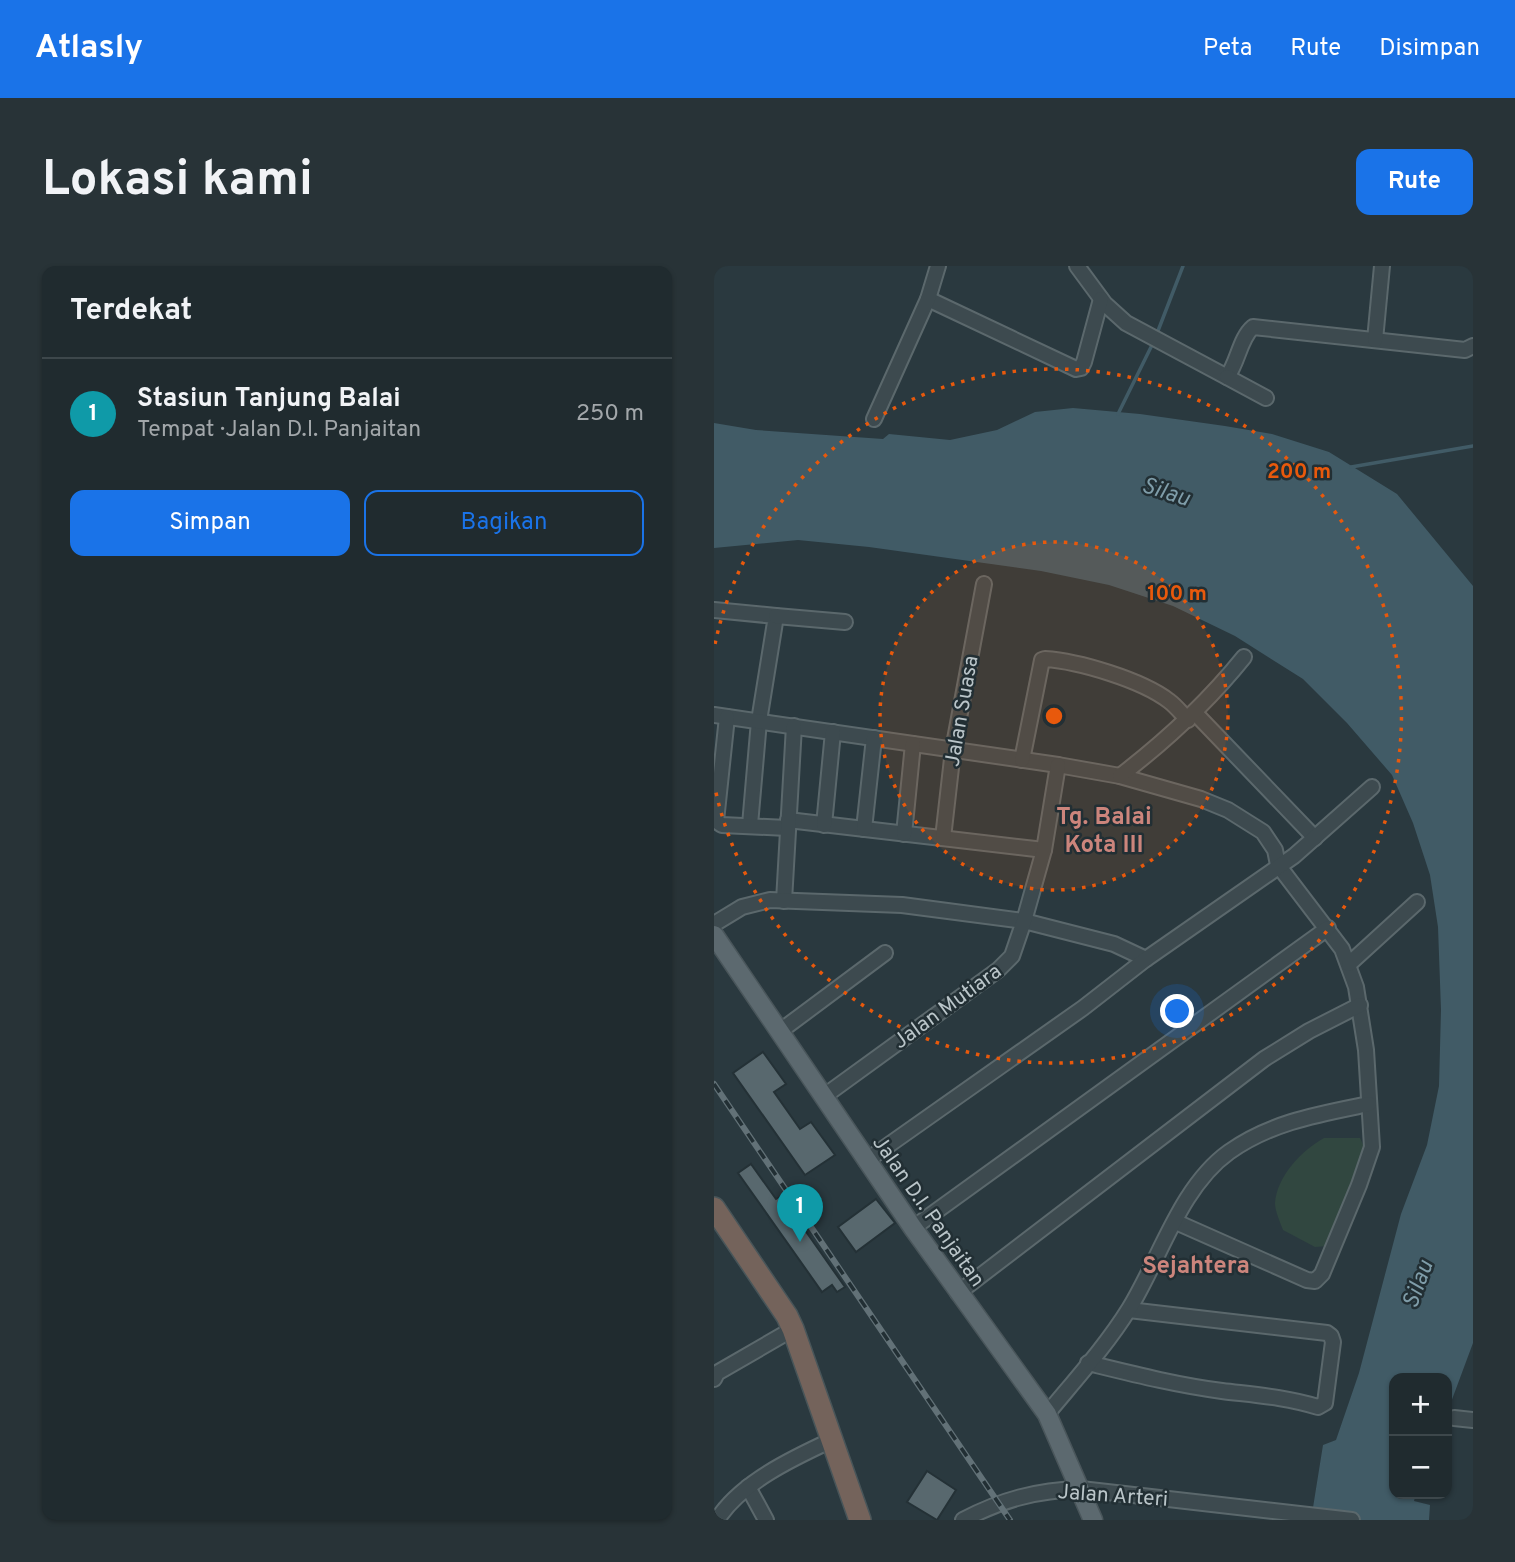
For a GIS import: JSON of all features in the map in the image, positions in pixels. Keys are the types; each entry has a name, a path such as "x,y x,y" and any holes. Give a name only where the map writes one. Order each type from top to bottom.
{"highway":[{"path":"714,1208 787,1316 860,1520"}],"main road":[{"name":"Jalan D.I. Panjaitan","path":"714,935 912,1228 1047,1414 1093,1520"}],"street":[{"path":"874,419 928,299 938,266"},
{"path":"1077,266 1101,299 1126,323 1266,398"},
{"path":"1375,340 1382,266"},
{"path":"928,299 1076,369 1081,368 1084,362 1101,299"},
{"path":"1227,377 1248,331 1253,327 1465,350 1473,346"},
{"name":"Jalan Suasa","path":"943,838 953,750 984,584"},
{"path":"714,610 845,622"},
{"path":"750,825 759,721 776,616"},
{"path":"1121,776 1192,717 1244,657"},
{"path":"1023,760 1042,660 1096,668 1169,701 1192,717 1315,838"},
{"path":"1044,850 824,825 722,825 716,821 720,716 1121,776 1201,799 1256,826 1270,840 1278,865 1328,929 1349,964 1360,1005 1366,1050 1372,1147 1369,1160 1319,1279 1315,1281 1307,1280 1176,1222"},
{"path":"784,901 794,726"},
{"path":"824,825 833,732"},
{"path":"864,829 874,738"},
{"path":"904,834 913,744"},
{"name":"Jalan Mutiara","path":"823,1097 1007,963 1016,948 1044,850 1058,765"},
{"path":"866,1161 1294,856 1372,787"},
{"path":"714,924 742,906 770,900 902,905 1024,921 1114,944 1146,959"},
{"path":"1349,964 1417,902"},
{"path":"912,1228 1328,929"},
{"path":"779,1032 885,953"},
{"path":"958,1293 1264,1059 1309,1031 1360,1005"},
{"path":"1047,1414 1129,1310 1198,1184 1228,1153 1286,1122 1369,1104"},
{"path":"1088,1363 1162,1381 1222,1391 1263,1394 1318,1407 1325,1403 1332,1342 1327,1333 1129,1310"},
{"path":"714,1379 717,1373 793,1329"},
{"path":"1454,1418 1473,1420"},
{"path":"718,1512 748,1487 796,1457 832,1440"},
{"path":"748,1487 766,1520"},
{"name":"Jalan Arteri","path":"963,1520 1017,1496 1080,1489 1352,1520"},
{"path":"988,1507 997,1520"}],"green space":[{"path":"1324,1138 1360,1138 1366,1151 1328,1246 1315,1247 1283,1230 1275,1203 1280,1183 1292,1165 1307,1149"}],"water":[{"name":"Silau","path":"1073,408 1140,414 1272,434 1329,452 1397,494 1473,586 1473,1343 1452,1400 1452,1373 1389,1373 1389,1499 1415,1499 1430,1505 1429,1520 1311,1520 1323,1445 1336,1440 1359,1373 1401,1214 1427,1145 1439,1086 1441,1010 1438,927 1430,875 1413,823 1392,775 1347,723 1303,679 1235,636 1173,606 1109,585 1041,571 869,547 798,540 714,548 714,423 756,430 883,439 889,434 950,440 997,430 1035,412"}],"building":[{"path":"763,1052 786,1084 774,1092 800,1129 811,1122 835,1155 805,1175 733,1073"},
{"path":"751,1164 776,1199 781,1196 845,1287 837,1292 832,1285 822,1292 738,1173"},
{"path":"876,1199 895,1223 856,1252 838,1227"},
{"path":"927,1471 956,1490 937,1520 907,1502"}],"waterway":[{"path":"1156,336 1183,266"},
{"path":"1118,414 1153,343"},
{"path":"1351,467 1473,446"}],"railway":[{"path":"714,1084 1010,1520"}],"place":[{"name":"Stasiun Tanjung Balai","path":"800,1242"}],"district":[{"name":"Tg. Balai Kota III","path":"1104,830"},
{"name":"Sejahtera","path":"1196,1265"}]}
